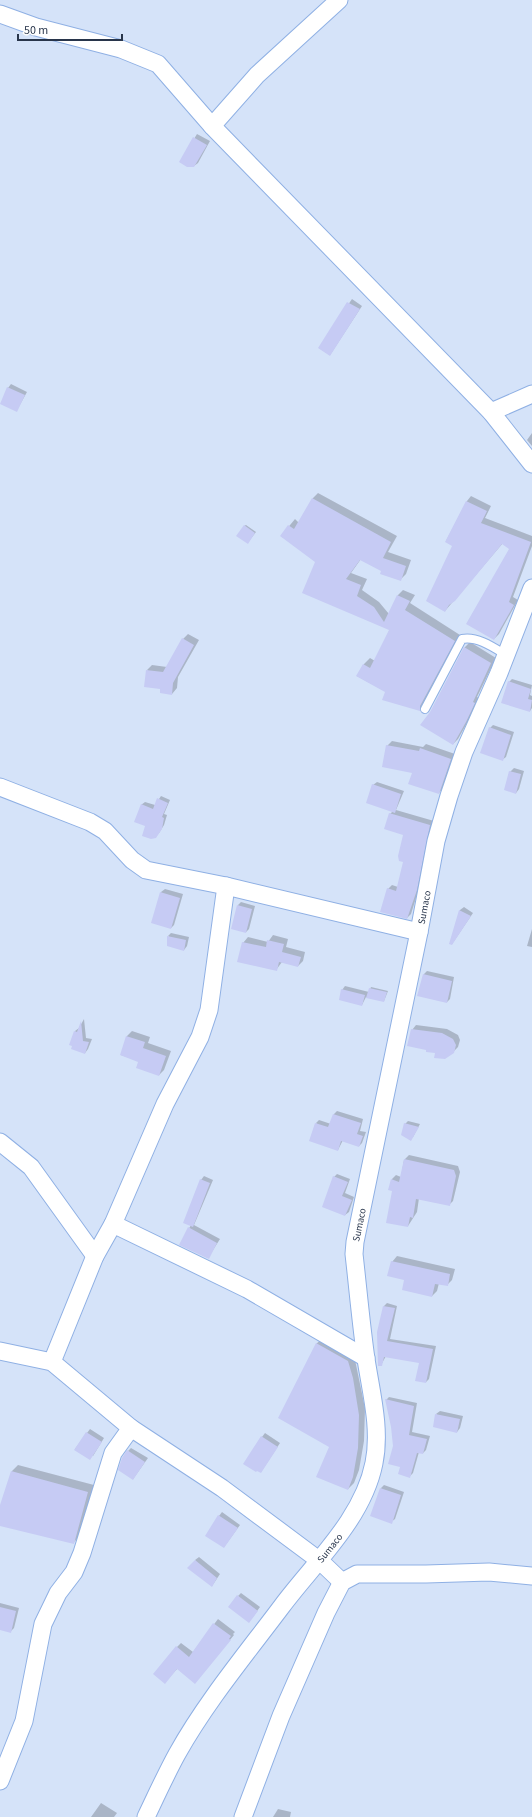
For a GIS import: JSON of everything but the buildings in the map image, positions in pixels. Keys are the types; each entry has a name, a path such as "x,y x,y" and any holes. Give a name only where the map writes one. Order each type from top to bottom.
{"street":[{"path":"212,126 257,75 339,0"},
{"path":"0,14 36,27 121,49 158,64 212,126 491,412 532,464"},
{"path":"491,412 532,394"},
{"name":"Sumaco","path":"146,1817 177,1754 202,1714 287,1600 336,1541 354,1512 366,1488 374,1463 376,1439 354,1254 355,1242 419,932 436,841 464,752 506,655 532,588"},
{"path":"0,787 90,822 105,831 132,860 146,870 226,886 419,932"},
{"path":"52,1362 95,1256 113,1224 164,1104 200,1037 210,1010 226,886"},
{"path":"0,1142 32,1167 95,1256"},
{"path":"113,1224 247,1289 366,1358"},
{"path":"0,1351 52,1362 131,1428 222,1488 320,1561 342,1582"},
{"path":"0,1781 24,1721 43,1624 58,1593 74,1572 82,1553 113,1453 131,1428"},
{"path":"243,1817 281,1716 326,1613 342,1582 357,1574 489,1572 532,1576"}],"lane":[{"path":"425,709 462,640 470,638 488,644 506,655"}]}
